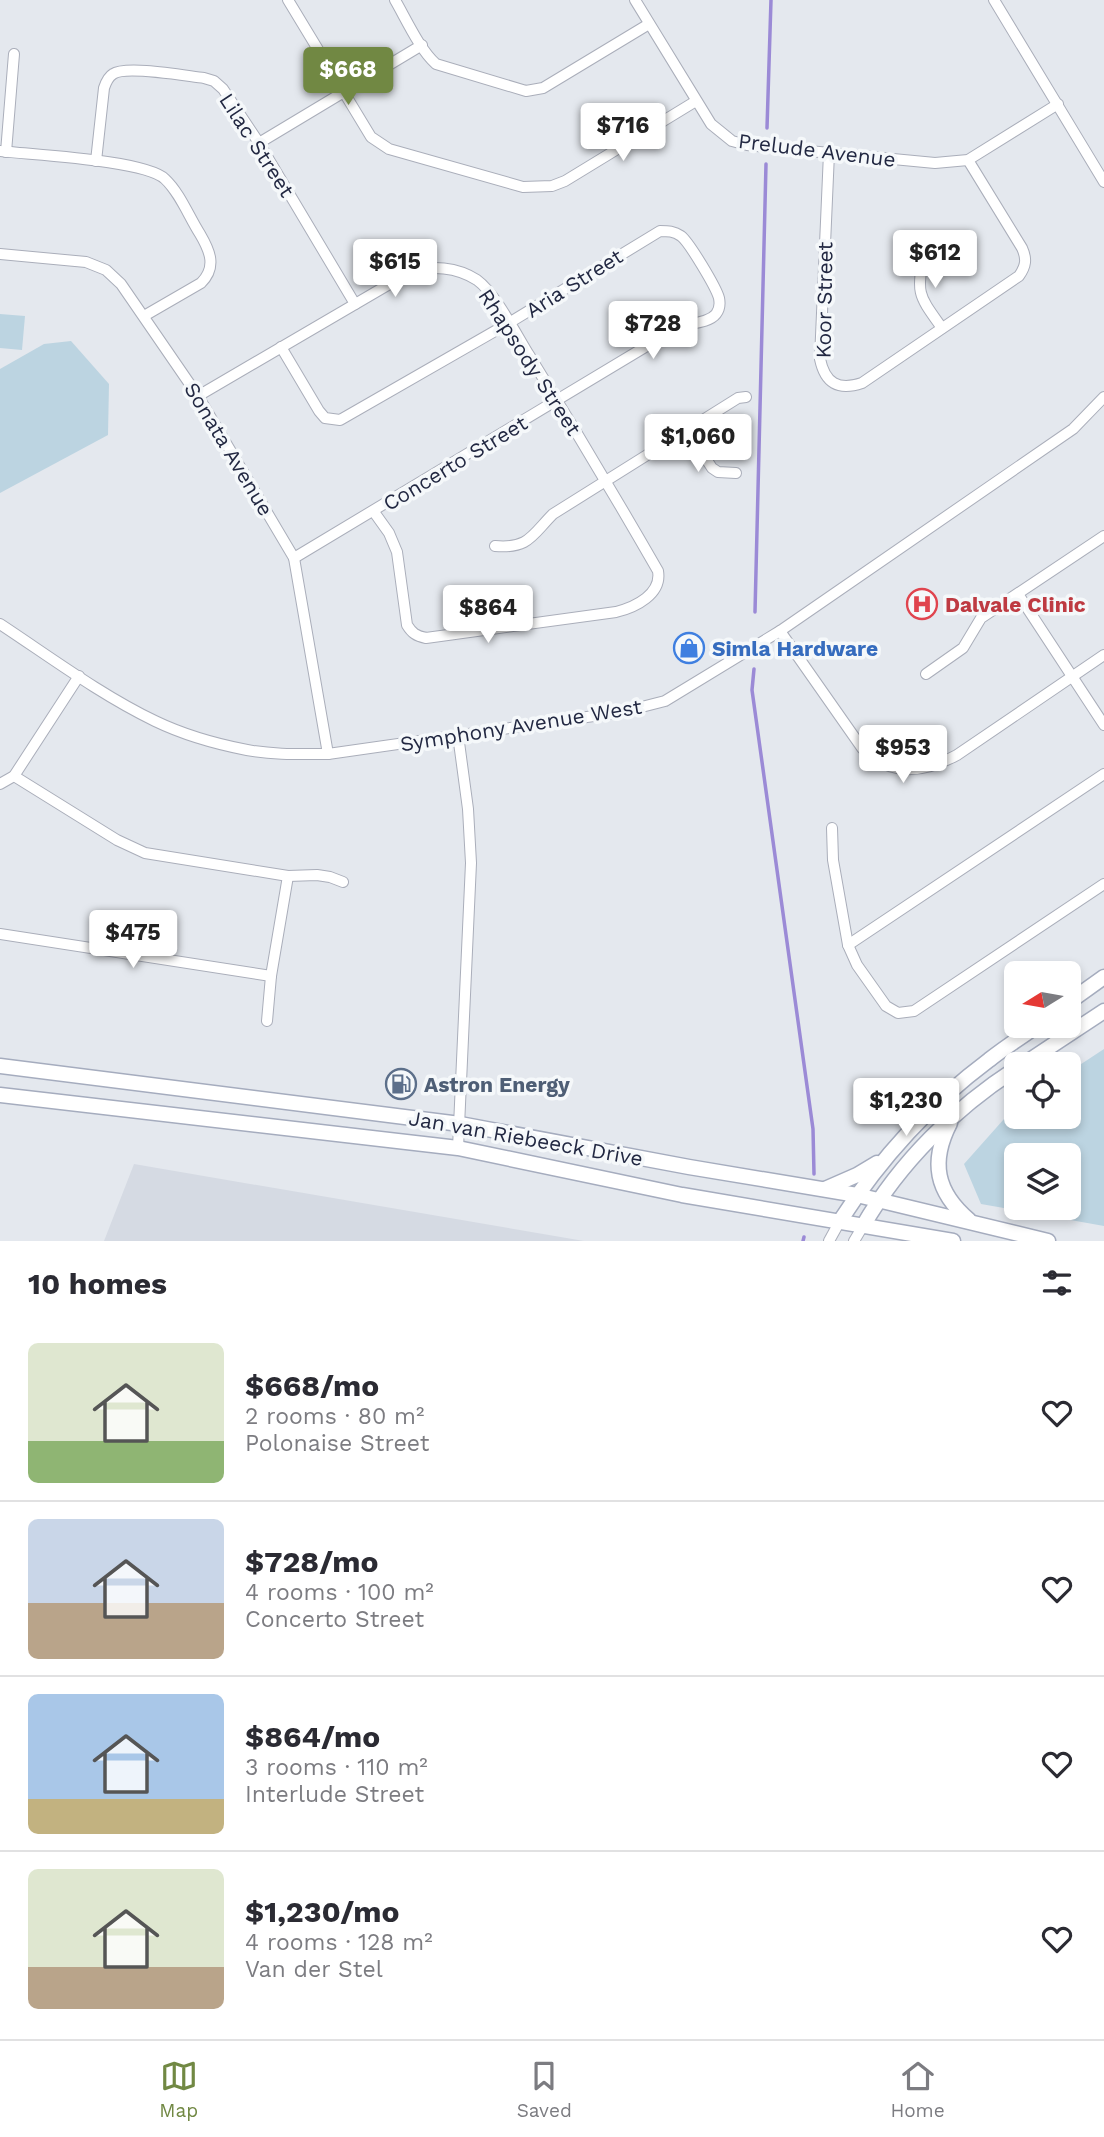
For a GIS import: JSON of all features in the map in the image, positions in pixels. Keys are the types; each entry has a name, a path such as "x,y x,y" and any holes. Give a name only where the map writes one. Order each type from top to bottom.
{"main road":[{"path":"1082,993 1104,977"},
{"path":"1042,1052 1104,1011"},
{"path":"840,1221 885,1158 911,1129 956,1086 1020,1038"},
{"name":"Jan van Riebeeck Drive","path":"0,1066 460,1124 878,1199 1048,1241"},
{"path":"863,1226 878,1199 906,1163 954,1116 1004,1078"},
{"name":"Jan van Riebeeck Drive","path":"0,1095 458,1148 682,1195 953,1241"},
{"path":"954,1116 945,1133 937,1166 940,1180 953,1204 972,1222"},
{"path":"825,1189 857,1175 885,1158"}],"street":[{"path":"288,0 371,137 389,149 523,187 552,187 565,181 696,100"},
{"path":"395,0 431,59 443,67 526,91 543,88 649,24"},
{"name":"Prelude Avenue","path":"635,0 711,124 732,142 935,163 968,160 1058,103"},
{"path":"994,0 1104,182"},
{"path":"258,143 422,45"},
{"path":"14,54 3,152 147,169 164,178 208,248 211,258 208,276 201,283 145,316"},
{"name":"Lilac Street","path":"96,161 104,88 113,74 130,70 214,81 223,89 258,143 355,304"},
{"name":"Koor Street","path":"829,153 820,359 828,379 837,385 849,387 862,383 1019,276 1026,264 1022,248 968,160"},
{"name":"Aria Street","path":"281,347 319,411 325,418 340,419 509,323 660,231 678,234 686,240 716,291 720,304"},
{"path":"924,252 919,292 942,328"},
{"name":"Sonata Avenue","path":"0,254 86,261 106,270 121,284 145,316 198,396 294,558 328,754"},
{"name":"Rhapsody Street","path":"198,396 410,272 440,268 464,274 477,280 488,290 606,481 658,571 660,580 653,593 625,610 439,636 418,636 411,632 408,625 397,552 374,512"},
{"name":"Concerto Street","path":"294,558 680,326 715,316 720,304"},
{"path":"495,546 514,546 534,537 553,514 738,398 746,397"},
{"name":"Symphony Avenue West","path":"0,624 154,721 206,740 249,751 328,754 652,706 665,701 780,631 1073,429 1104,397"},
{"path":"688,431 712,468 718,472 736,473"},
{"path":"926,674 963,648 981,618 1104,536"},
{"path":"1018,594 1104,725"},
{"path":"780,631 862,748 873,760 905,770 938,766 1104,655"},
{"path":"0,784 14,776 79,676"},
{"path":"458,735 468,809 471,863 458,1148"},
{"path":"848,944 1104,774"},
{"path":"14,776 130,848 145,853 289,876 317,875 343,882"},
{"path":"832,828 833,860 848,944 857,965 886,1006 898,1013 914,1011 1104,884"},
{"path":"267,1021 271,976 289,876"},
{"path":"0,934 271,976"},
{"path":"830,1241 840,1221"},
{"path":"854,1241 863,1226"}],"shaded area":[{"path":"0,314 25,316 22,350 0,348"},
{"path":"71,341 109,384 108,435 0,493 0,369 44,344"},
{"path":"1104,1049 1104,1226 1070,1220 1081,1220 1081,1143 1004,1143 1004,1208 981,1204 964,1164 1004,1119 1004,1129 1081,1129 1081,1064"},
{"path":"134,1164 584,1241 104,1241"}],"waterway":[{"path":"767,128 771,0"},
{"path":"755,612 766,164"},
{"path":"754,669 752,690 813,1129 814,1174"},
{"path":"803,1241 804,1237"}],"place":[{"name":"Dalvale Clinic","path":"922,604"},
{"name":"Simla Hardware","path":"689,648"},
{"name":"Astron Energy","path":"401,1084"}]}
